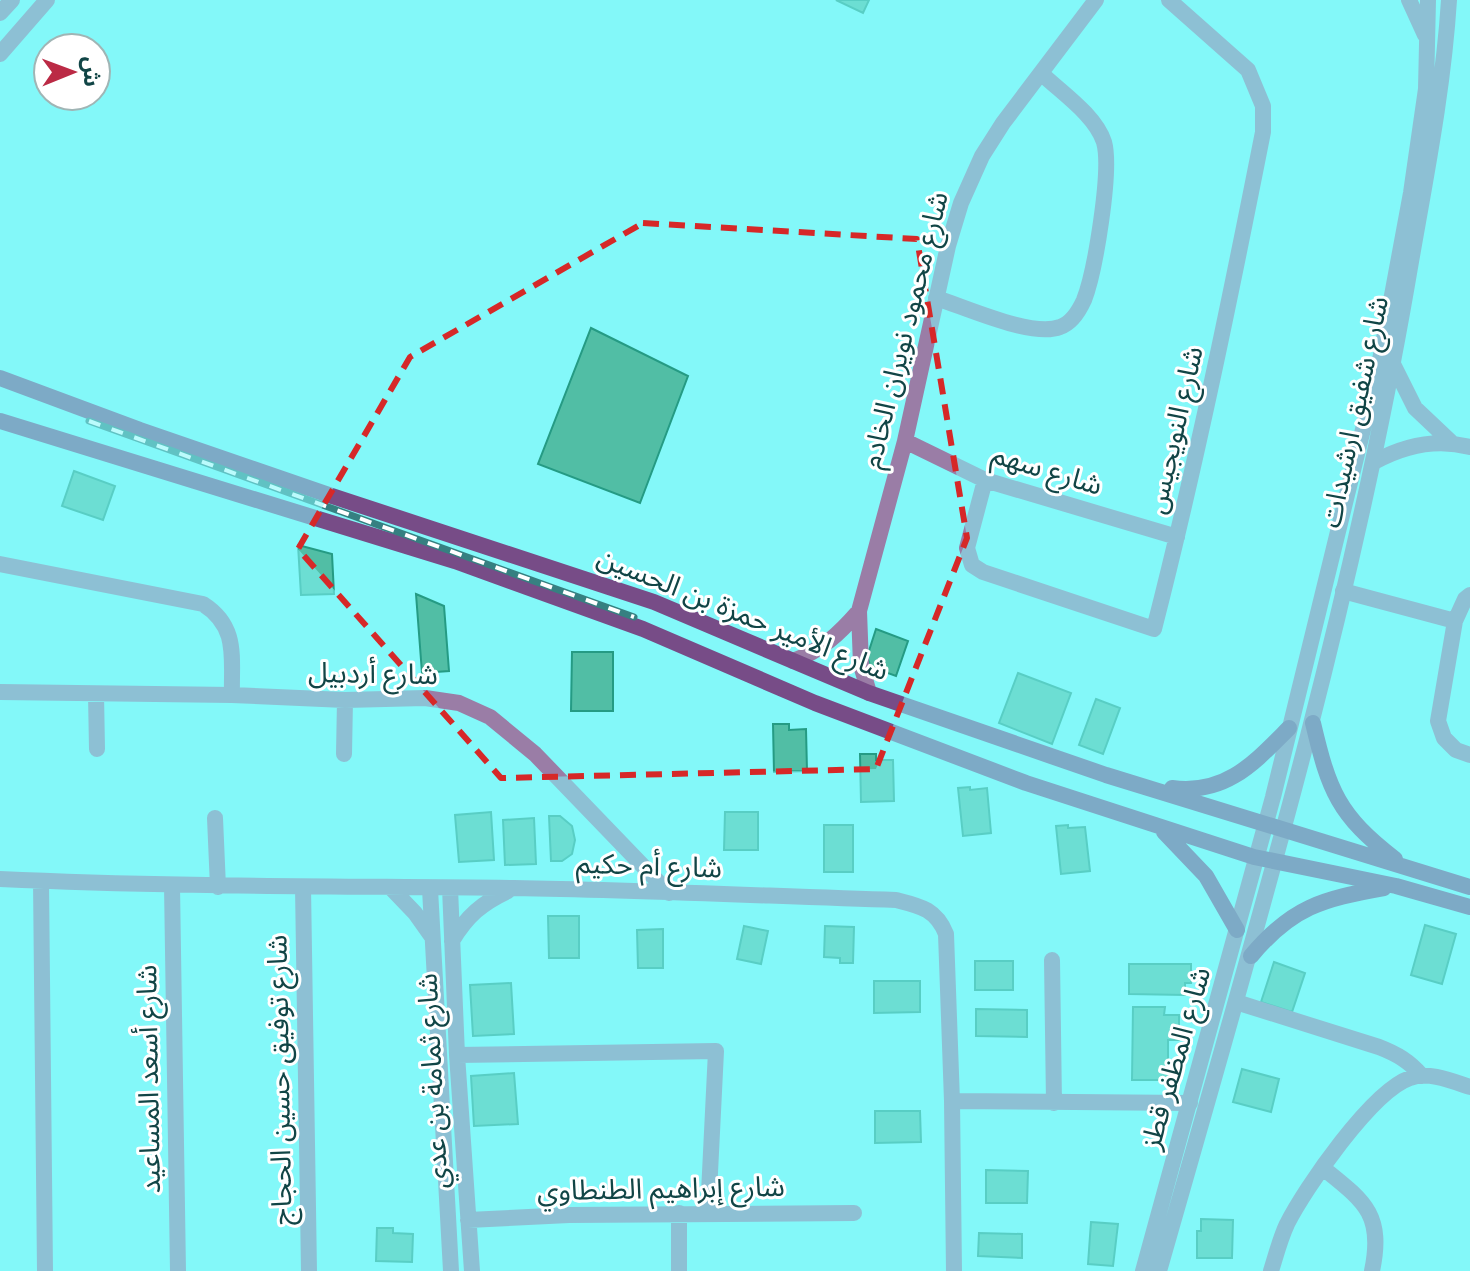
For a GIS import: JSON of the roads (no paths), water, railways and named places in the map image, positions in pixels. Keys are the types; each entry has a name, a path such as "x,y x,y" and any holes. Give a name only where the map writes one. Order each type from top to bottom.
{"main road":[{"name":"شارع الأمير حمزة بن الحسين","path":"0,378 303,486 654,602 869,693 1264,824 1470,887"},
{"name":"شارع الأمير حمزة بن الحسين","path":"0,421 455,561 643,629 815,703 969,762 1157,825 1273,862 1396,886 1470,907"},
{"path":"1313,723 1325,776 1345,812 1366,836 1403,864"},
{"path":"1141,784 1202,788 1229,779 1243,773 1289,728"},
{"path":"1157,825 1178,843 1206,876 1237,930"},
{"path":"1251,956 1273,929 1311,907 1352,893 1396,886"}],"street":[{"path":"0,13 12,0"},
{"path":"0,54 47,0"},
{"name":"شارع محمود نويران الخادم","path":"869,693 861,665 859,611 905,441 948,246 971,177 1003,123 1096,0"},
{"name":"شارع النويجيس","path":"985,480 967,548 972,565 983,572 1154,629 1177,537 1263,132 1263,106 1248,70 1169,0"},
{"path":"1409,0 1429,43"},
{"name":"شارع شفيق ارشيدات","path":"1283,829 1313,723 1374,462 1426,89 1428,0"},
{"name":"شارع شفيق ارشيدات","path":"1254,857 1387,362 1434,136 1449,0"},
{"path":"936,298 1042,330 1063,326 1079,311 1088,285 1100,223 1106,166 1104,143 1096,125 1042,74"},
{"path":"1387,362 1415,408 1451,442"},
{"name":"شارع سهم","path":"905,441 985,480 1177,537"},
{"path":"1374,462 1403,448 1451,442 1470,447"},
{"path":"0,564 203,604 222,621 231,640 232,695"},
{"path":"1343,591 1455,621"},
{"path":"1470,595 1455,621 1438,721 1444,738 1456,750 1470,755"},
{"name":"شارع محمود نويران الخادم","path":"793,661 827,645 859,611"},
{"name":"شارع أردبيل","path":"0,692 345,700 425,698 459,703 490,717 535,754 669,893"},
{"path":"96,694 97,749"},
{"path":"344,754 345,700"},
{"path":"215,818 218,887"},
{"name":"شارع المظفر قطز","path":"1159,1271 1251,956 1283,829"},
{"name":"شارع المظفر قطز","path":"1143,1271 1237,930 1254,857"},
{"name":"شارع أم حكيم","path":"0,879 218,887 513,888 896,900 918,906 940,920 946,934 954,1271"},
{"path":"41,881 45,1271"},
{"name":"شارع أسعد المساعيد","path":"172,886 178,1271"},
{"name":"شارع توفيق حسين الحجاج","path":"303,887 309,1271"},
{"name":"شارع ثمامة بن عدي","path":"450,888 457,1055 472,1271"},
{"path":"452,942 462,924 477,908 513,888"},
{"path":"392,889 432,937"},
{"name":"شارع ثمامة بن عدي","path":"430,889 451,1271"},
{"path":"1052,960 1054,1103"},
{"path":"1236,1002 1379,1047 1399,1055 1422,1076"},
{"path":"457,1055 716,1051 708,1213"},
{"path":"1271,1271 1287,1225 1323,1168 1351,1131 1384,1096 1409,1078 1422,1076 1470,1087"},
{"path":"952,1101 1190,1103"},
{"path":"1323,1168 1360,1198 1370,1213 1377,1246 1372,1271"},
{"path":"679,1213 679,1271"},
{"name":"شارع إبراهيم الطنطاوي","path":"468,1220 679,1213 854,1213"}],"railway":[{"path":"89,421 634,617"}]}
